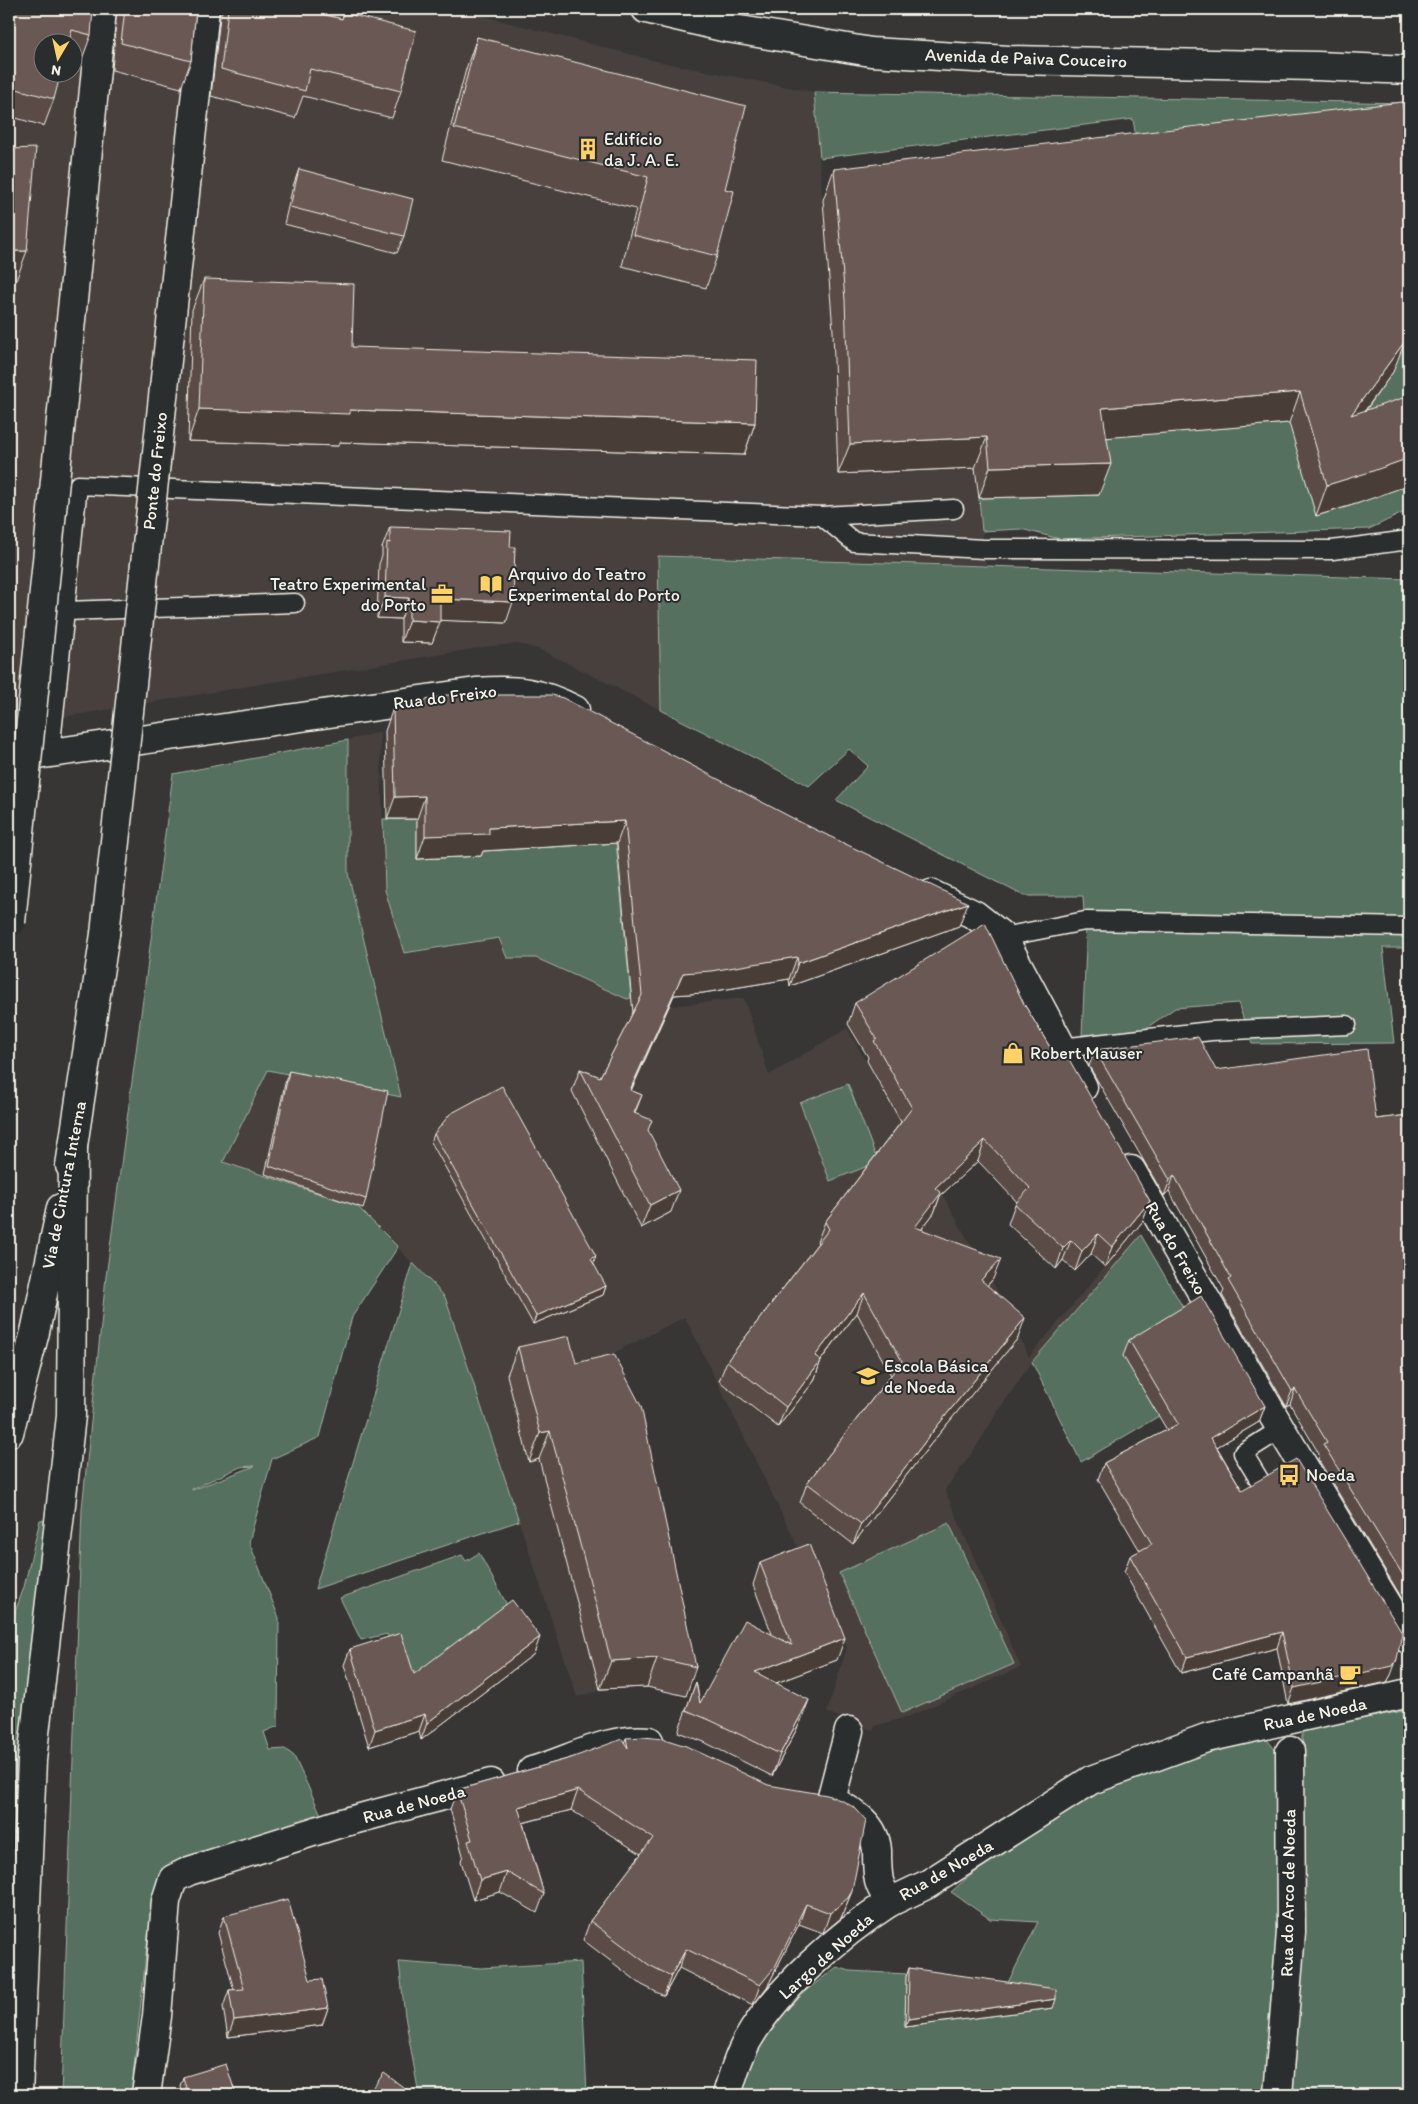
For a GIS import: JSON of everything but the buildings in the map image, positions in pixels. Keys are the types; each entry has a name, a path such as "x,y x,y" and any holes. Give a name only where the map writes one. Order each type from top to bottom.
{"main road":[{"path":"10,931 102,9"},
{"name":"Ponte do Freixo","path":"105,934 205,9"},
{"name":"Avenida de Paiva Couceiro","path":"646,9 722,27 872,52 1009,60 1318,66 1409,70"},
{"name":"Rua do Freixo","path":"9,759 476,692 506,690 536,693 564,704 599,722"},
{"path":"909,882 976,915 1003,937 1061,1048 1095,1107"},
{"name":"Via de Cintura Interna","path":"9,1433 35,1332 73,1150 105,934"},
{"path":"18,2095 32,1760 71,1416 73,1150"},
{"name":"Rua do Freixo","path":"1120,1150 1281,1430 1409,1640"},
{"name":"Rua de Noeda","path":"849,1731 819,1798 854,1812 871,1829 877,1848 880,1883 890,1902 928,1884 1091,1780 1206,1738 1289,1736 1409,1693"},
{"name":"Rua do Arco de Noeda","path":"1278,2095 1291,1932 1289,1736"},
{"name":"Rua de Noeda","path":"146,2095 156,2016 166,1901 173,1879 189,1872 338,1824 560,1763 595,1747 620,1741 646,1741 670,1746"},
{"name":"Largo de Noeda","path":"727,2095 746,2042 768,2010 788,1986 860,1921 890,1902"}],"lane":[{"path":"50,752 78,485 822,516 954,509"},
{"path":"822,516 854,542 984,549 1332,550 1409,540"},
{"path":"65,611 295,603"},
{"path":"1003,937 1085,921 1409,927"},
{"path":"1061,1048 1211,1031 1347,1025"},
{"path":"1260,1481 1243,1453 1281,1430"}],"shaded area":[{"path":"9,9 457,9 660,62 814,92 833,331 838,474 975,468 986,565 658,556 661,710 541,650 518,644 491,646 9,726"},
{"path":"380,732 385,890 404,953 499,938 507,958 536,958 627,999 675,994 671,1006 744,998 769,1075 847,1028 994,1285 1029,1357 1137,1228 1141,1235 1032,1362 996,1414 975,1449 945,1490 1021,1667 910,1716 875,1726 873,1731 827,1712 847,1647 685,1317 594,1363 630,1432 686,1696 647,1687 627,1687 577,1697 445,1297 357,1206 223,1162 267,1070 401,1096 348,873 348,740"}],"green space":[{"path":"814,92 1409,103 1409,510 1369,529 1060,539 1021,529 982,531 979,498 1140,163 1133,119 820,158"},
{"path":"658,556 1409,579 1409,948 1383,948 1394,1043 1252,1044 1238,1003 1175,1008 1142,1031 1082,1035 1086,947 1083,896 1024,896 836,800 868,766 849,749 809,786 661,710"},
{"path":"348,740 348,873 401,1097 268,1070 223,1162 357,1206 398,1247 352,1317 320,1437 272,1459 249,1542 279,1618 278,1726 264,1732 270,1750 285,1749 294,1756 323,1819 159,1883 148,1936 131,2095 61,2095 82,1509 106,1277 173,774","holes":["255,1466 192,1490 240,1467"]},
{"path":"383,819 417,819 417,859 480,856 481,851 616,842 631,998 627,999 536,958 507,958 499,938 404,953 385,890"},
{"path":"848,1084 878,1162 830,1181 800,1103"},
{"path":"1141,1235 1188,1316 1159,1416 1081,1462 1032,1362"},
{"path":"413,1263 445,1297 519,1521 315,1589"},
{"path":"40,1520 48,1521 9,2070 9,1629 24,1587"},
{"path":"949,1523 1014,1664 902,1713 839,1573"},
{"path":"479,1553 506,1603 505,1608 412,1680 387,1634 361,1640 340,1598 462,1555 466,1561"},
{"path":"1409,1710 1409,2095 1290,2095 1298,2029 1302,1932 1302,1730"},
{"path":"1266,1738 1278,1754 1282,1933 1266,2095 741,2095 749,2063 769,2030 796,1998 837,1967 850,1971 906,1974 905,2027 992,2015 1038,1922 990,1919 951,1892 967,1878 1098,1787 1179,1757"},
{"path":"399,1962 481,1968 581,1962 587,2095 419,2095 405,2016"}],"place":[{"name":"Edifício da J. A. E.","path":"588,149"},
{"name":"Arquivo do Teatro Experimental do Porto","path":"491,584"},
{"name":"Teatro Experimental do Porto","path":"442,594"},
{"name":"Robert Mauser","path":"1013,1053"},
{"name":"Escola Básica de Noeda","path":"868,1376"},
{"name":"Noeda","path":"1289,1475"},
{"name":"Café Campanhã","path":"1350,1674"}]}
